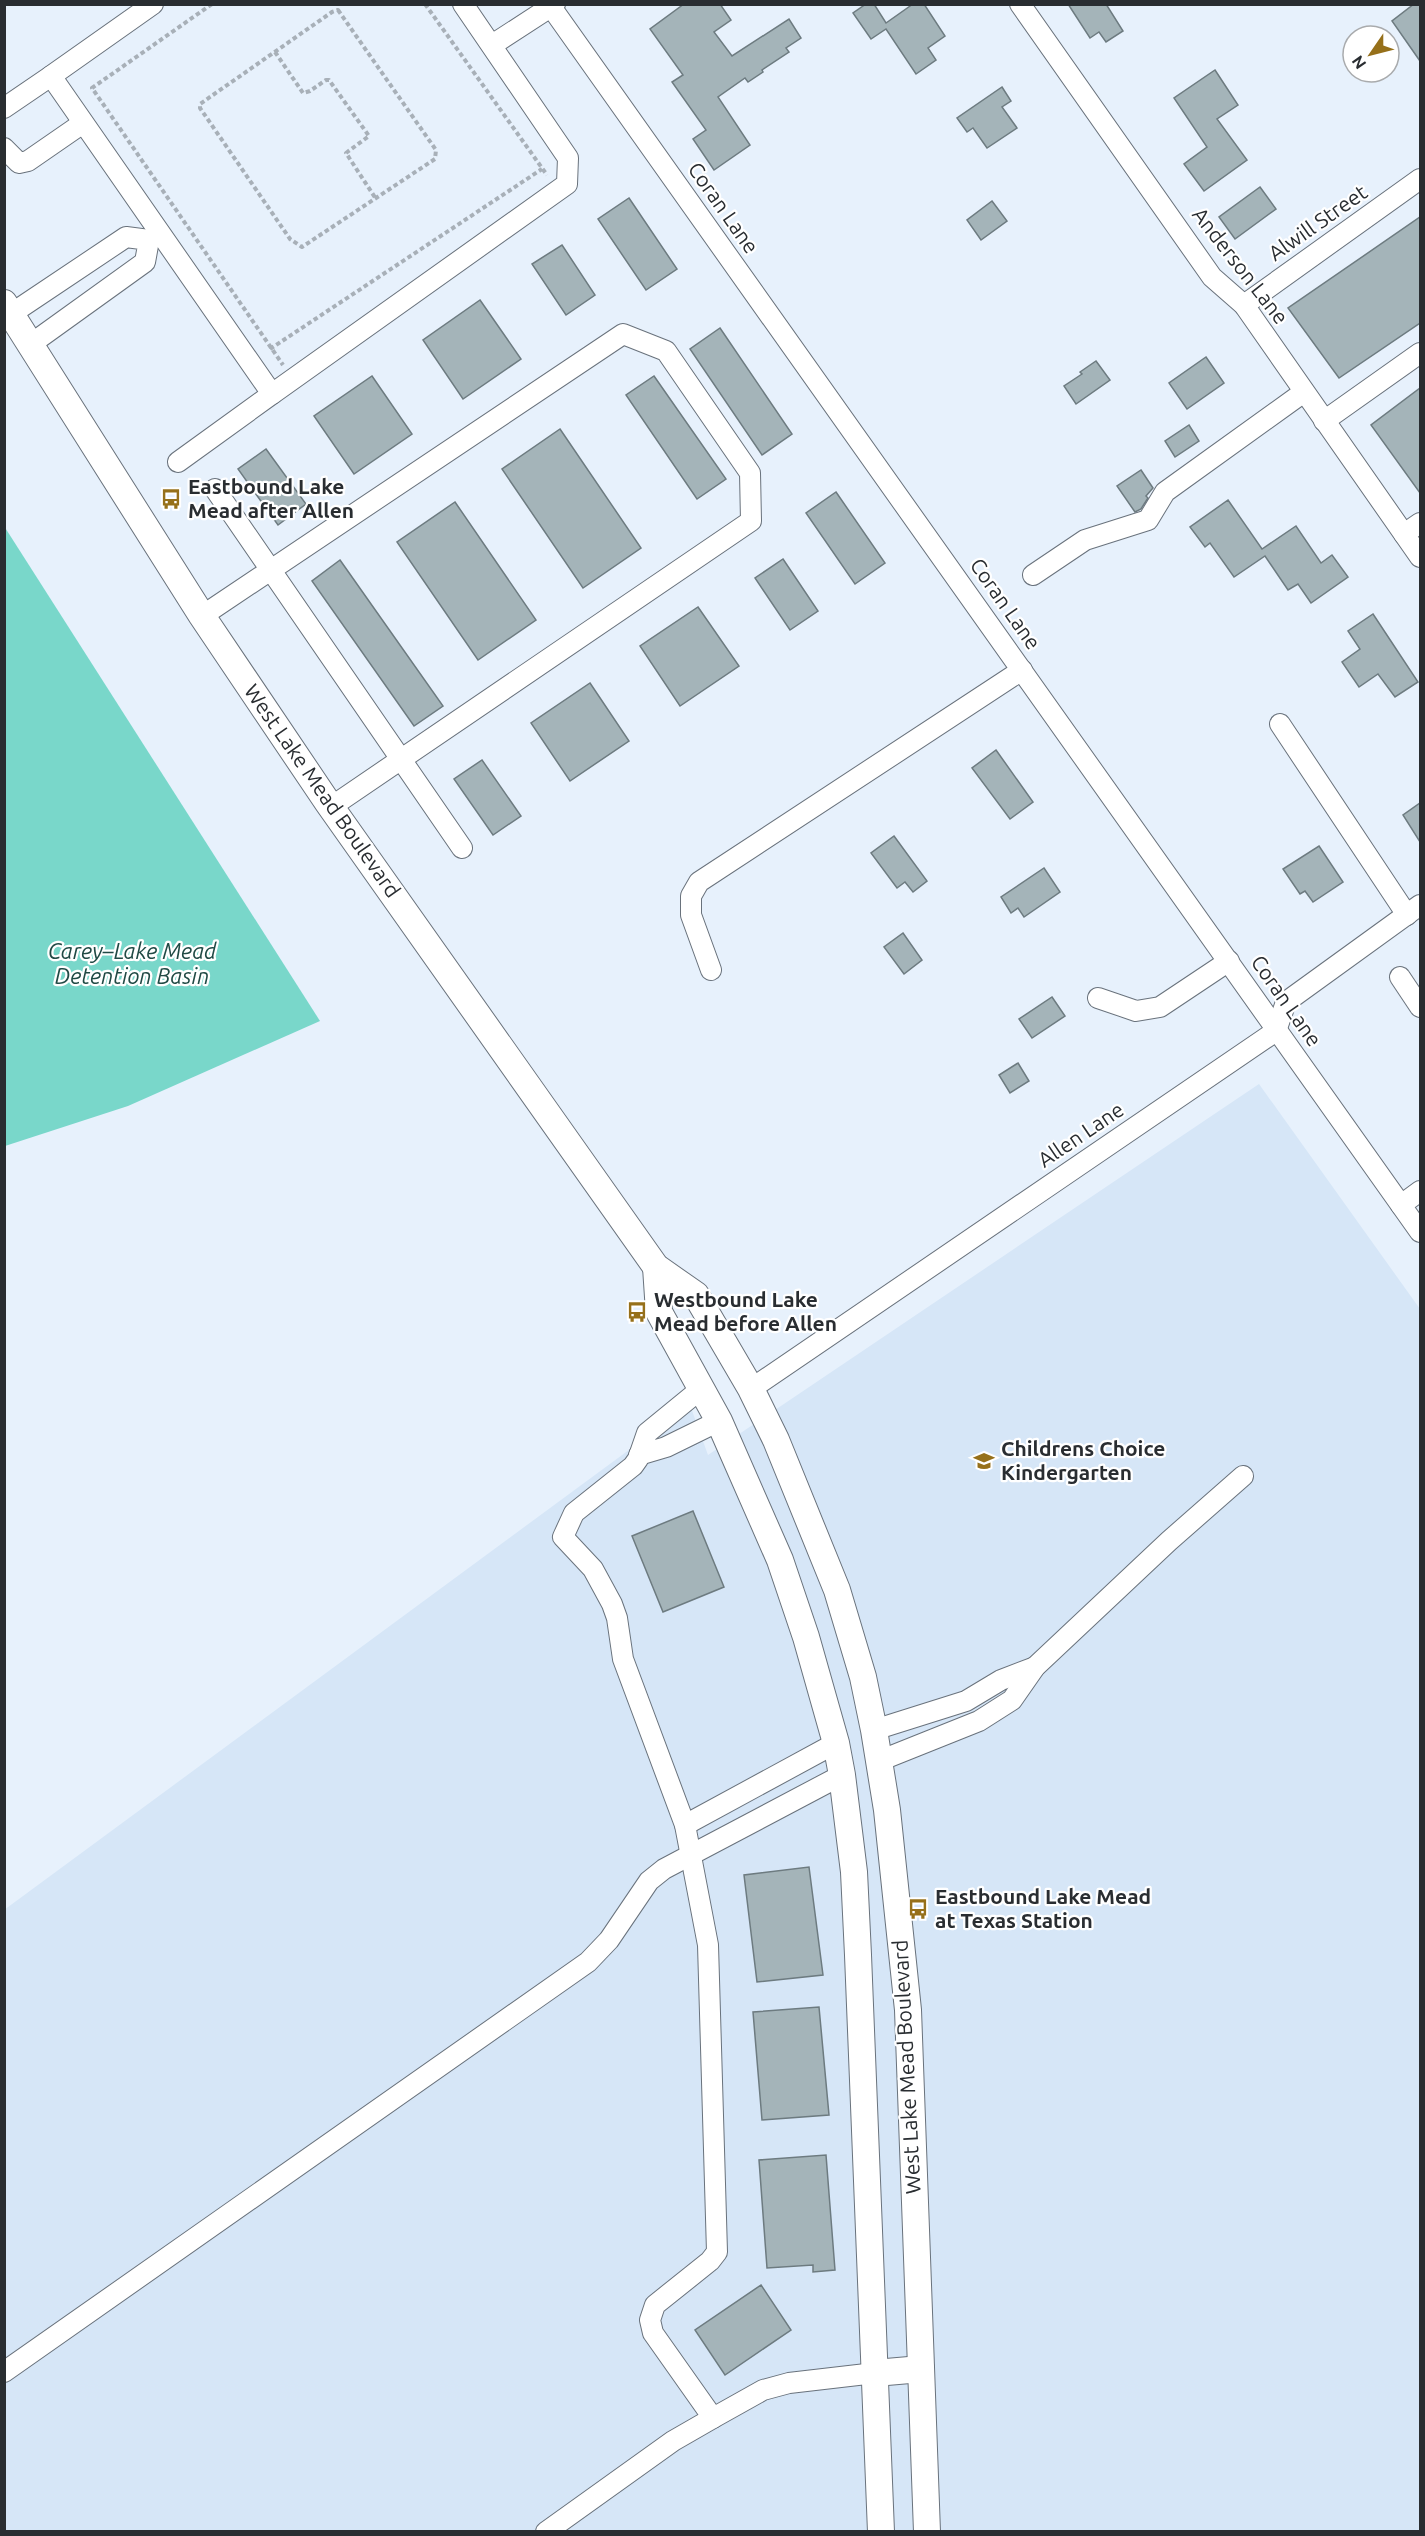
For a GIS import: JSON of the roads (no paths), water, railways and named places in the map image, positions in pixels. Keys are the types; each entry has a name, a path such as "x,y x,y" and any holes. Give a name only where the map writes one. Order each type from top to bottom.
{"main road":[{"name":"West Lake Mead Boulevard","path":"8,309 202,616 331,807 656,1267 696,1295 752,1389 777,1440 837,1590 863,1677 887,1810 908,2010 927,2532"},
{"name":"West Lake Mead Boulevard","path":"656,1267 659,1312 719,1421 780,1560 806,1636 836,1743 842,1775 854,1872 881,2532"},
{"path":"836,1743 874,1730"},
{"path":"842,1775 879,1761"},
{"path":"875,2373 921,2369"}],"street":[{"path":"4,108 153,4"},
{"path":"178,462 567,184 568,158 463,4"},
{"name":"Anderson Lane","path":"1020,4 1212,276 1244,305 1324,421 1412,528 1420,557"},
{"path":"492,45 552,5"},
{"name":"Coran Lane","path":"552,5 1420,1232"},
{"path":"51,76 154,237 272,394"},
{"path":"4,148 19,163 28,161 82,123"},
{"name":"Alwill Street","path":"1244,305 1420,179"},
{"path":"8,309 126,237 154,237"},
{"path":"31,344 145,262 154,237"},
{"path":"202,616 623,334 666,351 750,473 751,520 331,807"},
{"path":"1324,421 1420,353"},
{"path":"1034,574 1085,540 1148,520 1165,492 1304,392"},
{"path":"215,489 462,848"},
{"path":"711,970 691,915 691,896 699,882 1022,670"},
{"path":"1276,1031 1286,1002 1414,910 1280,724"},
{"path":"1098,998 1136,1011 1160,1007 1229,961"},
{"path":"1400,977 1420,1007"},
{"name":"Allen Lane","path":"752,1389 1276,1031"},
{"path":"1401,1205 1420,1191"},
{"path":"702,1388 647,1433 633,1466 574,1513 562,1538 593,1569 617,1618 623,1659 685,1825 708,1946 717,2252 710,2261 655,2305 651,2320 653,2333 713,2418"},
{"path":"639,1455 666,1447 719,1421"},
{"path":"879,1761 979,1721 1012,1701 1035,1666 1176,1534 1244,1476"},
{"path":"874,1730 966,1701 1001,1680 1035,1666"},
{"path":"685,1825 836,1743"},
{"path":"4,2372 588,1962 609,1940 649,1881 689,1855 842,1775"},
{"path":"549,2531 673,2441 763,2390 789,2383 875,2373"}],"water":[{"name":"Carey–Lake Mead Detention Basin","path":"4,526 320,1021 128,1106 5,1146"}],"place":[{"name":"Eastbound Lake Mead after Allen","path":"171,499"},
{"name":"Westbound Lake Mead before Allen","path":"637,1312"},
{"name":"Childrens Choice Kindergarten","path":"984,1461"},
{"name":"Eastbound Lake Mead at Texas Station","path":"918,1909"}]}
